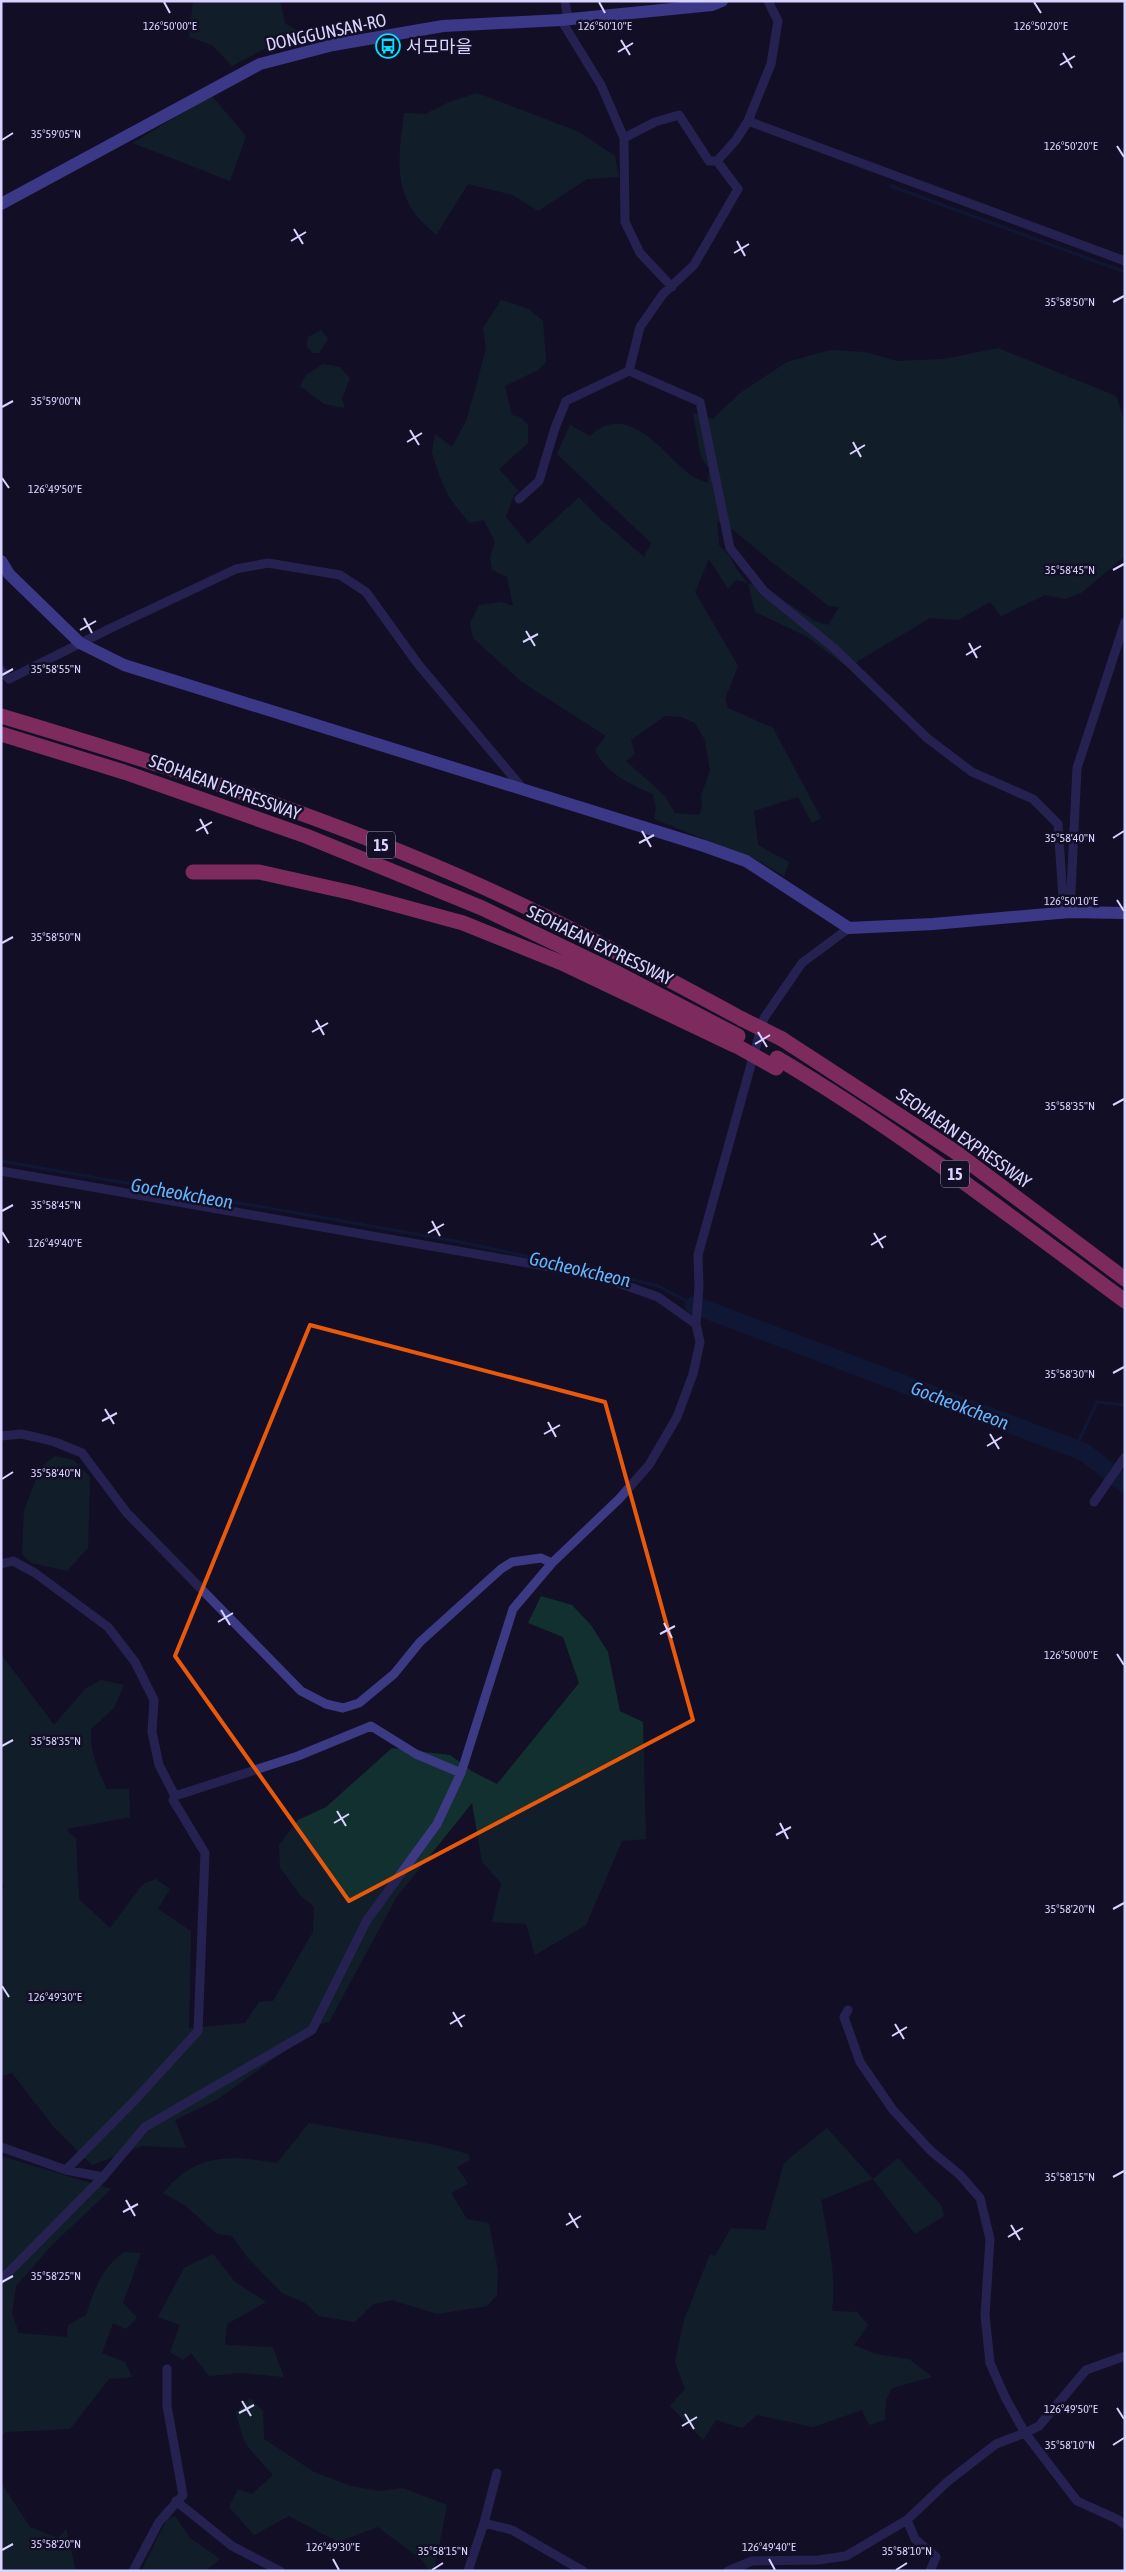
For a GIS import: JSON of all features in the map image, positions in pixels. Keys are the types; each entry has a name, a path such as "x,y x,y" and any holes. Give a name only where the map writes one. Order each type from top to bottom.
{"highway":[{"name":"SEOHAEAN EXPRESSWAY","path":"1,716 128,754 313,817 483,887 623,956 782,1039 954,1151 1125,1279"},
{"name":"SEOHAEAN EXPRESSWAY","path":"1,734 124,772 297,833 473,904 615,972 736,1041 844,1099 951,1172 1125,1301"},
{"path":"193,872 259,872 353,893 463,923 562,963 736,1041"}],"street":[{"path":"565,1 564,20 601,86 624,138 625,222 640,253 672,287"},
{"name":"DONGGUNSAN-RO","path":"1,204 260,64 333,45 443,26 564,20 712,5 722,1"},
{"path":"624,138 655,122 679,115 709,161 717,161 736,140 748,122 771,64 778,21 768,1"},
{"path":"748,122 1125,261"},
{"path":"630,370 640,327 663,294 694,265 738,189 717,161"},
{"path":"519,499 539,481 554,428 566,401 630,370"},
{"path":"630,370 700,402 730,548 764,591 834,648 927,738 972,772 1033,799 1058,824 1067,912"},
{"path":"1,561 9,574 80,643 124,665 704,846 746,861 849,928"},
{"path":"1,670 9,680 80,643 236,569 268,563 340,574 366,592 418,664 524,790"},
{"path":"1067,912 1076,768 1125,622"},
{"path":"1,2280 103,2177 145,2127 312,2030 367,1920 437,1824 461,1773 513,1608 552,1563 619,1499 649,1465 676,1417 693,1374 700,1342 696,1320 699,1287 698,1255 764,1018 802,963 849,928 934,924 1067,912 1125,913"},
{"path":"1,1171 596,1275 658,1297 696,1320"},
{"path":"1,1436 20,1434 35,1437 55,1442 82,1453 127,1512 301,1691 326,1704 343,1708 359,1703 394,1674 420,1642 512,1562 541,1558 552,1563"},
{"path":"1094,1502 1125,1457"},
{"path":"1,1564 13,1560 35,1573 108,1627 135,1662 154,1700 152,1732 158,1765 175,1796 298,1756 371,1726 416,1754 461,1773"},
{"path":"66,2170 136,2099 198,2031 205,1854 173,1800"},
{"path":"848,2010 844,2017 860,2062 893,2110 931,2151 960,2175 980,2198 990,2239 987,2262 988,2293 985,2315 990,2364 1005,2397 1025,2433 1077,2501 1117,2519 1125,2525"},
{"path":"1,2147 66,2170 103,2177"},
{"path":"728,2571 752,2561 818,2560 846,2556 907,2520 947,2482 996,2444 1039,2426 1086,2370 1125,2356"},
{"path":"133,2571 159,2522 183,2495 167,2406 167,2370"},
{"path":"468,2571 497,2473"},
{"path":"176,2501 232,2546 280,2571"},
{"path":"907,2520 915,2539 936,2557 930,2571"},
{"path":"484,2522 512,2530 583,2571"}],"highlighted area":[{"path":"310,1325 605,1402 693,1720 349,1901 175,1656"}],"green space":[{"path":"193,1 280,1 285,23 309,38 274,44 232,66 212,45 189,37"},
{"path":"477,93 579,132 615,156 619,177 587,179 538,211 513,195 468,184 436,235 414,212 407,201 403,189 400,151 404,113 425,114 449,102"},
{"path":"211,95 246,136 230,181 133,143"},
{"path":"501,300 529,309 543,321 546,362 538,370 505,386 512,415 520,417 528,425 528,443 499,469 519,491 514,495 506,517 528,544 579,497 597,516 644,557 651,543 557,454 570,425 590,436 604,426 618,424 632,427 658,445 693,477 708,483 709,469 701,457 693,413 713,419 740,393 787,362 830,350 865,352 897,361 945,359 998,348 1116,396 1125,422 1125,556 1081,593 1065,599 1045,595 1001,616 990,602 958,620 930,618 858,661 850,669 806,636 755,612 748,583 736,580 728,589 709,559 695,592 738,666 725,699 728,708 773,728 821,818 812,823 798,797 754,811 758,845 789,862 784,876 757,860 654,819 656,808 653,794 619,777 605,765 595,750 606,736 522,682 473,638 470,623 479,605 501,602 513,606 507,577 492,570 490,557 495,542 484,520 469,523 449,497 432,453 435,434 452,447 466,421 486,348 483,328","holes":["717,521 736,532 829,606 839,607 828,625 815,621 772,593 748,583 736,569 730,556 719,545","665,716 681,717 695,723 705,740 710,770 701,796 702,808 699,815 675,813 665,796 626,761 635,754 631,740"]},
{"path":"321,330 328,339 319,353 313,353 307,347 308,337"},
{"path":"323,364 340,367 350,378 342,399 345,408 324,404 300,386 306,375"},
{"path":"55,1456 73,1460 90,1477 88,1548 67,1571 32,1563 22,1554 24,1510 41,1467"},
{"path":"541,1596 572,1605 591,1625 608,1652 620,1711 643,1722 646,1839 622,1841 586,1925 535,1955 526,1924 492,1922 501,1883 482,1862 472,1803 396,1898 329,2022 323,2023 218,2099 175,2120 186,2148 142,2146 92,2165 53,2126 12,2073 1,2076 1,1889 5,1887 1,1881 1,1654 54,1725 86,1688 101,1680 124,1685 114,1708 91,1729 91,1737 95,1760 107,1789 129,1789 130,1817 66,1829 76,1839 79,1899 110,1928 143,1884 156,1879 170,1889 158,1909 191,1931 189,2028 245,2023 259,2002 273,2001 313,1932 314,1907 300,1895 280,1867 279,1845 298,1820 326,1807 392,1748 450,1755 473,1772 497,1784 579,1683 563,1637 528,1623"},
{"path":"309,2123 435,2145 468,2154 470,2160 457,2167 468,2184 451,2193 467,2219 489,2223 498,2271 497,2295 487,2306 437,2314 392,2300 373,2304 355,2322 319,2316 305,2303 282,2293 248,2258 232,2236 217,2234 186,2206 163,2193 188,2170 214,2160 228,2158 277,2163"},
{"path":"827,2128 873,2179 821,2200 832,2269 832,2311 857,2312 868,2325 854,2345 876,2354 909,2359 932,2377 892,2388 886,2400 885,2420 869,2425 862,2410 813,2427 757,2415 742,2428 716,2420 703,2440 670,2406 685,2389 675,2362 684,2320 710,2254 715,2256 731,2228 765,2230 784,2163"},
{"path":"4,2157 111,2189 51,2246 16,2286 12,2314 19,2333 67,2337 68,2325 86,2315 104,2272 116,2258 124,2252 141,2253 123,2303 137,2318 126,2329 113,2323 102,2353 125,2362 132,2377 109,2379 70,2429 5,2432 1,2438 1,2158"},
{"path":"898,2158 941,2205 944,2216 915,2234 873,2179"},
{"path":"213,2254 235,2282 266,2302 227,2324 225,2345 273,2347 284,2377 241,2373 209,2376 191,2353 183,2360 170,2352 180,2325 158,2317 184,2268"},
{"path":"250,2398 263,2411 264,2439 314,2472 351,2486 379,2491 403,2488 447,2505 434,2571 430,2571 422,2560 378,2527 338,2542 289,2516 254,2535 229,2507 238,2489 252,2494 273,2475 248,2447 243,2438 236,2413"},
{"path":"1,2483 30,2527 58,2538 66,2529 76,2571 3,2571 1,2569"},
{"path":"175,2516 190,2538 220,2559 206,2571 141,2571 167,2519"}],"waterway":[{"path":"891,186 1125,272"},
{"name":"Gocheokcheon","path":"1,1161 455,1241 607,1273 658,1286 694,1305"},
{"name":"Gocheokcheon","path":"694,1305 1084,1452 1125,1484"},
{"path":"1075,1449 1097,1402 1125,1405"}],"place":[{"name":"서모마을","path":"388,46"}]}
